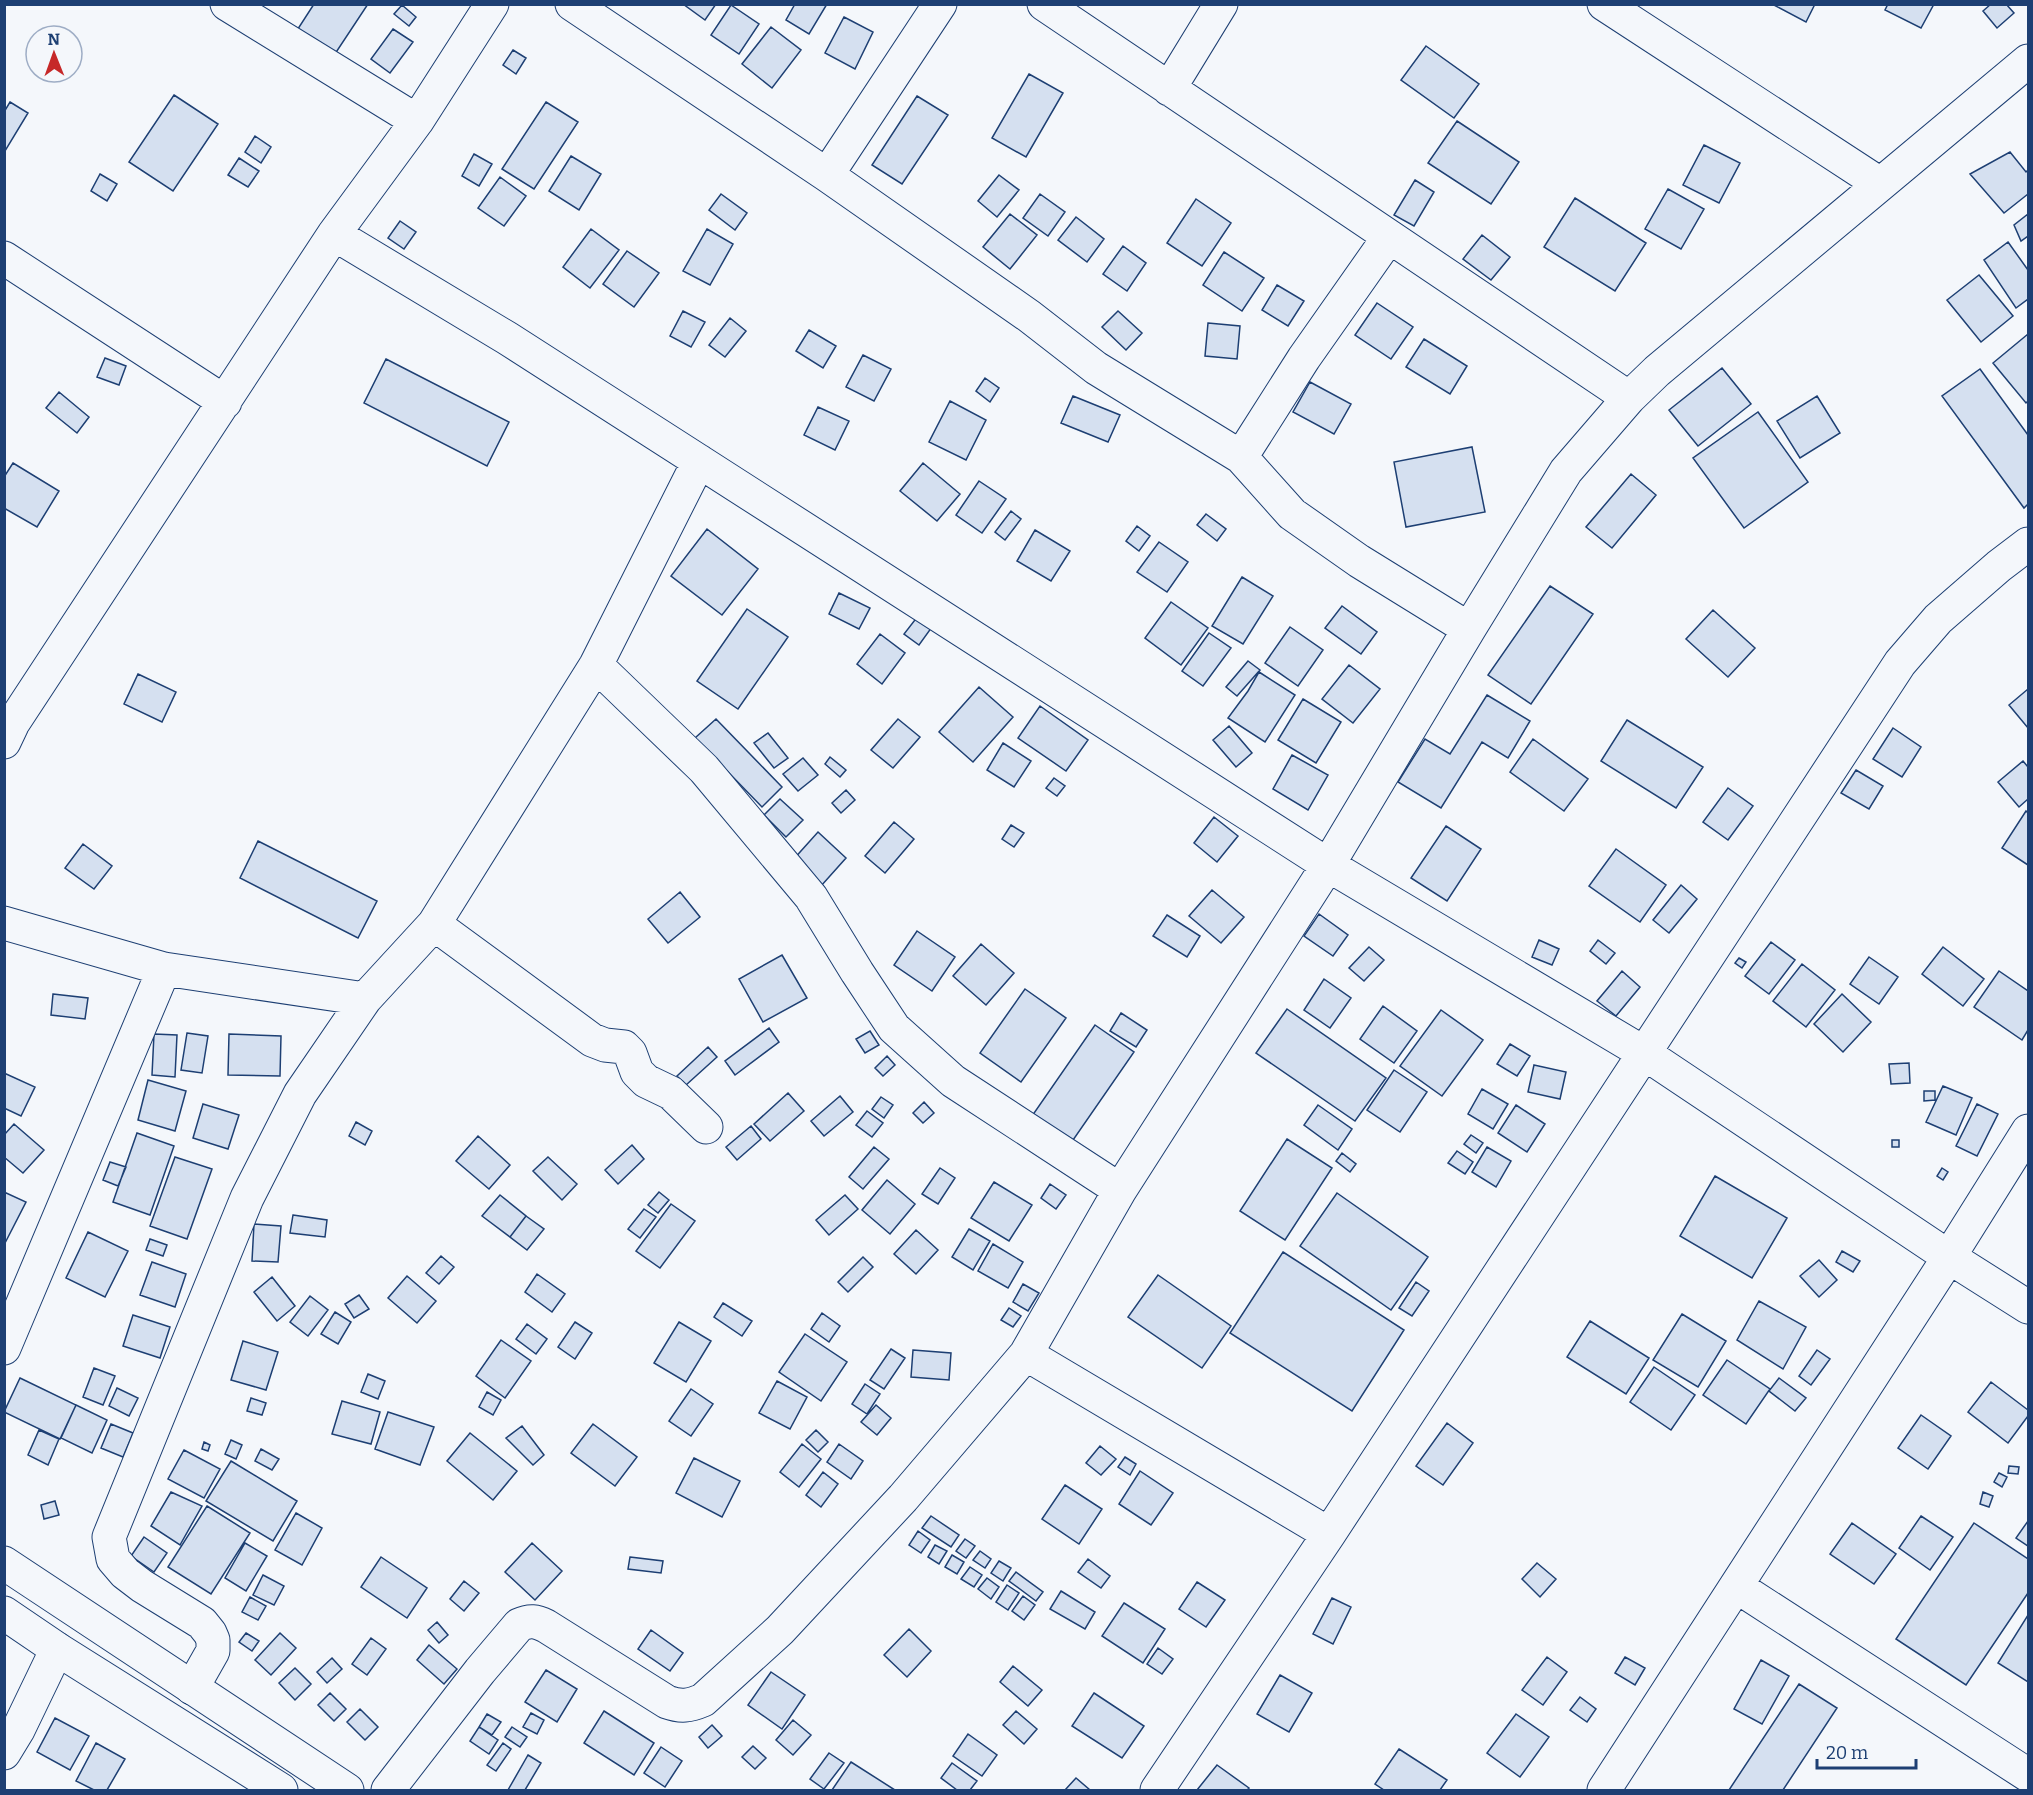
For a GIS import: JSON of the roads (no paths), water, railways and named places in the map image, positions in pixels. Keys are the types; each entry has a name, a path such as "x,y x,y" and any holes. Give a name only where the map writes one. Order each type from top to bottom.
{"street":[{"path":"227,4 417,122"},
{"path":"7,727 225,402 334,234 417,122 492,4"},
{"path":"572,4 827,175 1029,316 1096,368 1241,457 1292,514 1359,561 1469,629"},
{"path":"827,175 940,4"},
{"path":"1044,4 1629,398"},
{"path":"1169,89 1221,4"},
{"path":"1604,4 1880,184"},
{"path":"388,1791 480,1671 519,1625 536,1622 546,1626 667,1702 679,1706 703,1700 780,1630 903,1497 1026,1354 1120,1190 1328,865 1566,471 1629,398 1657,371 2028,62"},
{"path":"334,234 507,338 1328,865 1644,1053 1949,1257 2028,1307"},
{"path":"1241,457 1304,358 1389,237"},
{"path":"4,258 225,402"},
{"path":"192,1688 213,1651 213,1640 210,1633 202,1623 125,1573 112,1559 109,1537 247,1198 300,1094 364,999 434,924 596,665 699,461"},
{"path":"1157,1791 1329,1534 1900,663 1938,620 1999,566 2028,544"},
{"path":"596,665 704,769 811,897 894,1028 953,1081 1120,1190"},
{"path":"4,923 164,969 364,999"},
{"path":"434,924 592,1040 605,1045 624,1047 630,1053 641,1077 671,1093 706,1127"},
{"path":"4,1348 164,969"},
{"path":"1604,1791 2028,1131"},
{"path":"1026,1354 1329,1534"},
{"path":"4,1563 347,1791"},
{"path":"1736,1586 2028,1775"},
{"path":"4,1613 282,1791 307,1765"},
{"path":"4,1753 18,1730 57,1649"}]}
